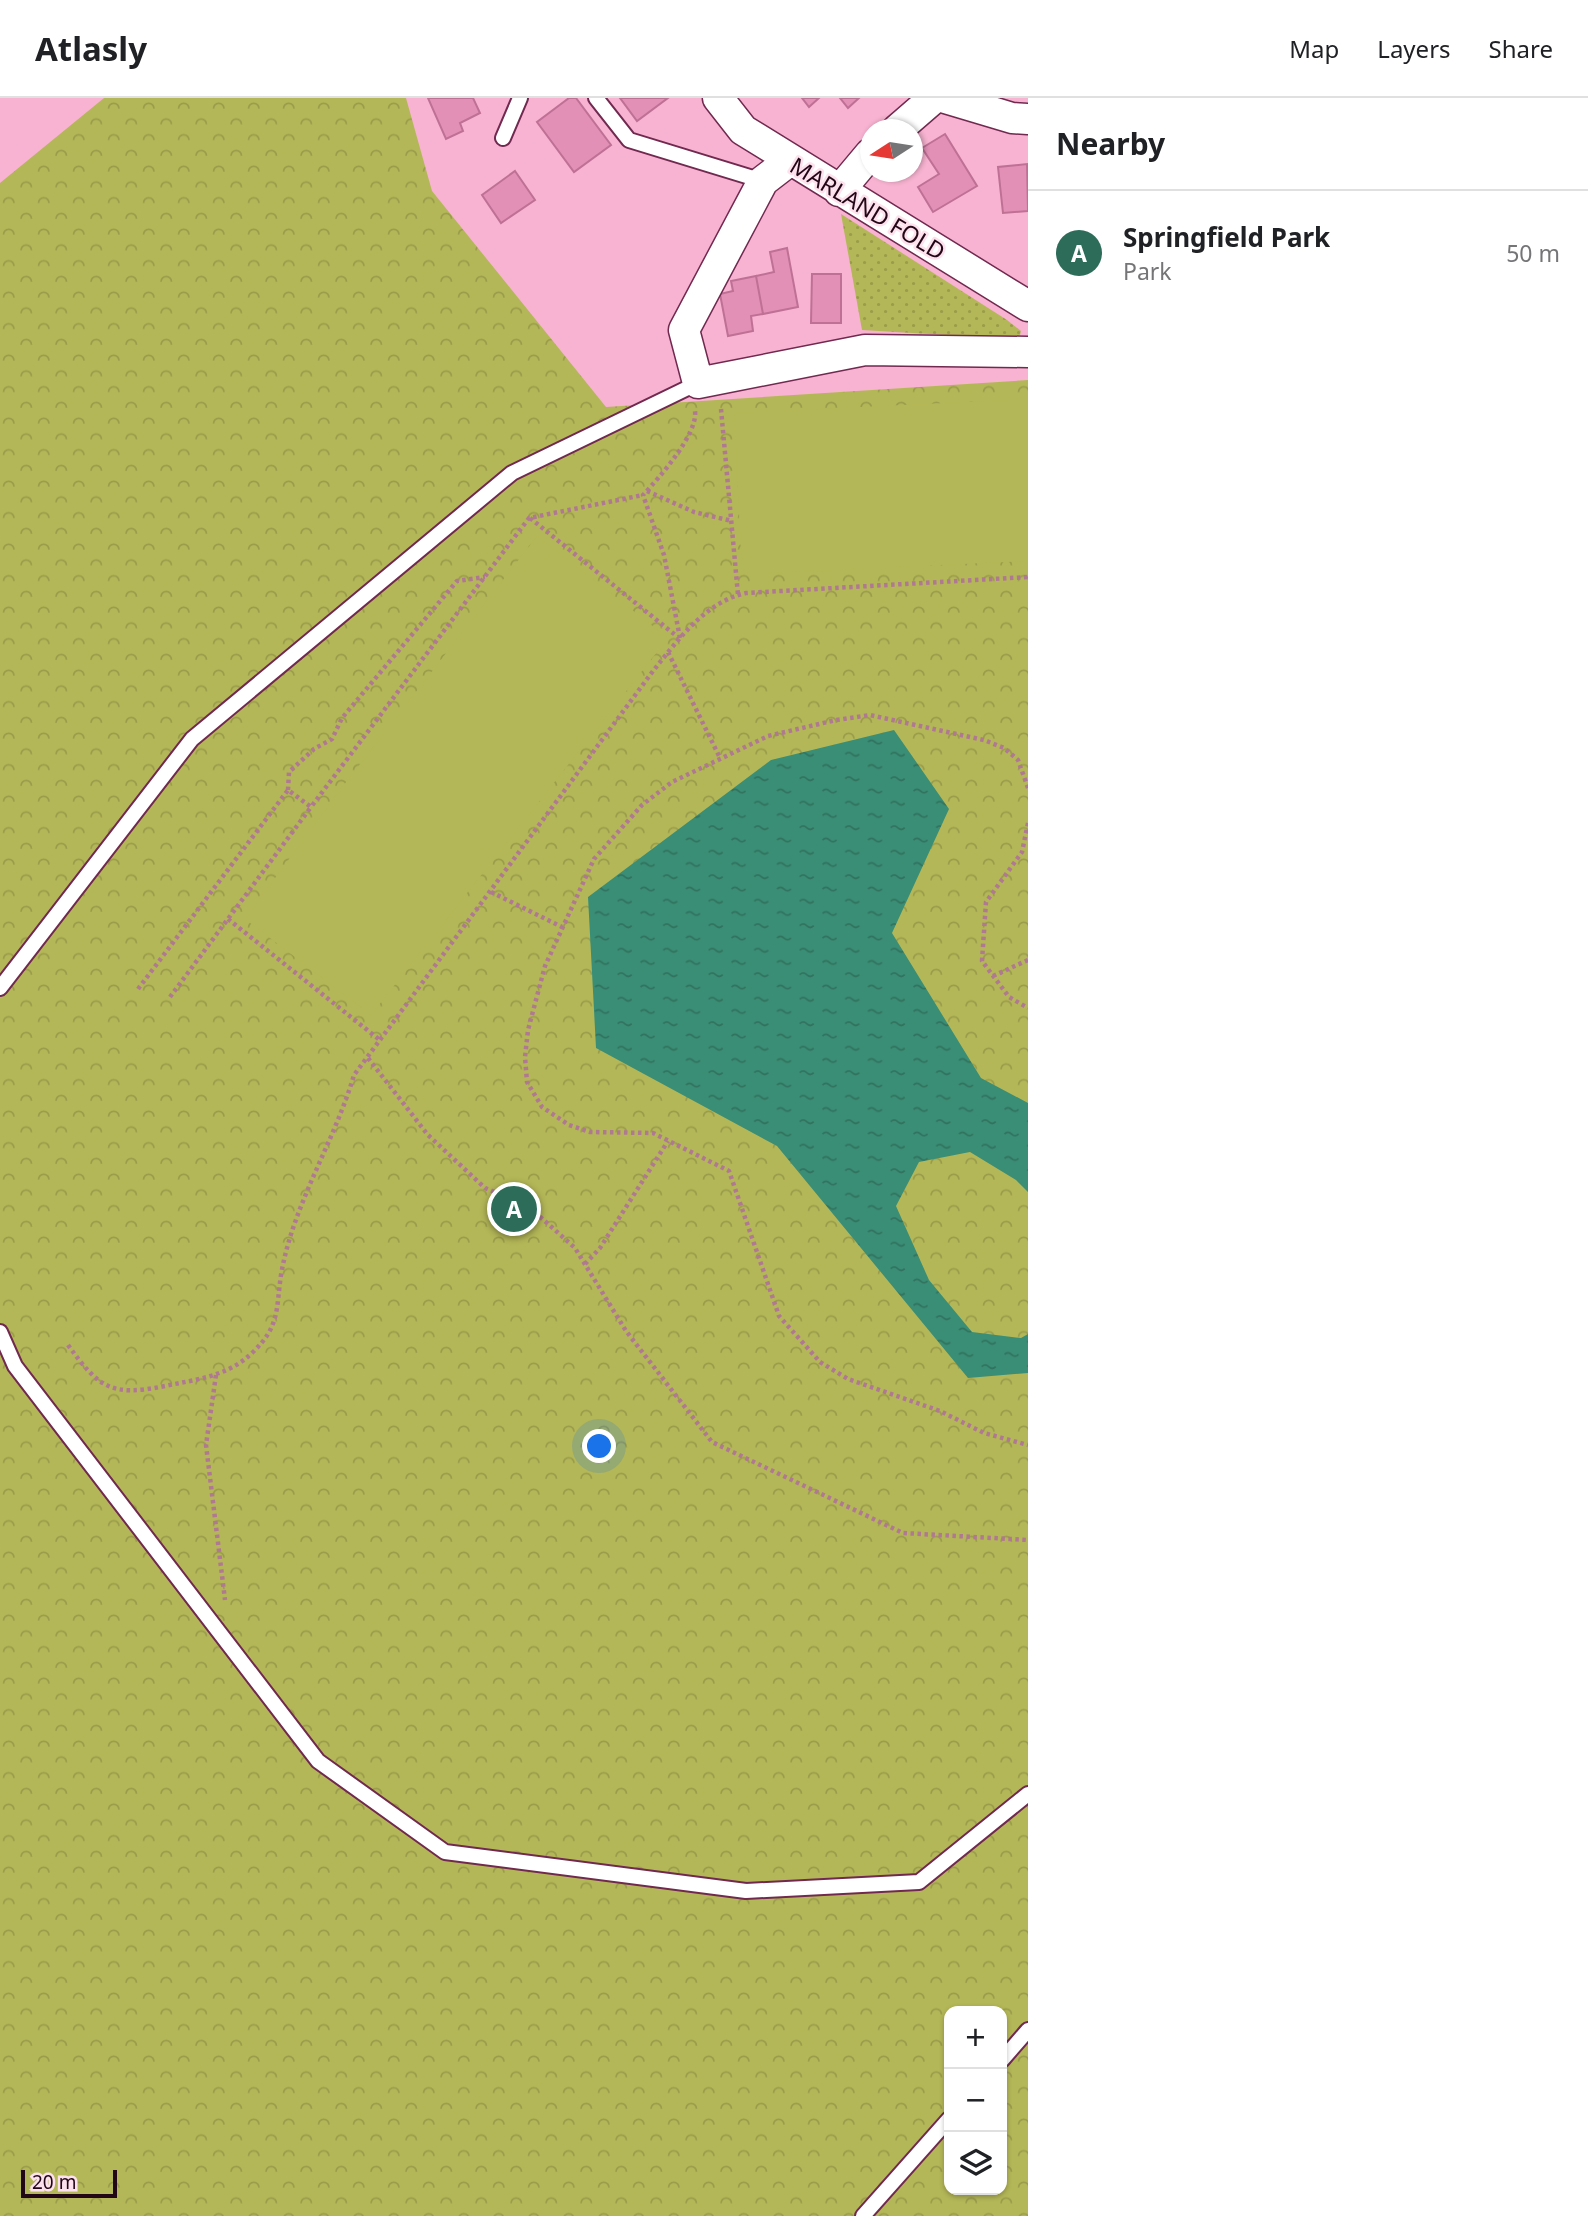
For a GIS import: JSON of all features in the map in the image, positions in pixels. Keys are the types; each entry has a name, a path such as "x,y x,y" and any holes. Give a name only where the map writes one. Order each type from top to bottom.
{"street":[{"name":"MARLAND FOLD","path":"718,98 743,130 789,161 1028,306"},
{"path":"910,119 934,98"},
{"path":"944,98 1002,115 1028,119"},
{"path":"789,161 763,181 684,330 695,385 865,350 1028,352"},
{"path":"839,191 860,166"}],"lane":[{"path":"503,138 520,98"},
{"path":"596,98 629,140 763,181"},
{"path":"0,988 192,739 512,472 695,385"},
{"path":"0,1332 15,1366 317,1761 445,1852 746,1891 919,1882 1028,1794"},
{"path":"1007,2054 1028,2030"},
{"path":"863,2216 944,2125"}],"path":[{"path":"645,493 677,454 696,419 695,385"},
{"path":"695,414 723,409 738,595"},
{"path":"645,493 664,555 680,638"},
{"path":"170,997 529,517 645,493 694,512 732,521"},
{"path":"529,517 680,638"},
{"path":"138,989 288,790 289,772 314,749 332,739 342,718 457,581 485,577"},
{"path":"68,1345 90,1377 113,1389 145,1390 216,1376 237,1367 254,1352 278,1317 281,1275 291,1235 317,1164 345,1107 354,1075 668,653 680,638 720,603 738,595 1028,577"},
{"path":"668,653 720,758"},
{"path":"1028,788 1018,760 1004,748 985,740 870,715 768,736 673,782 642,804 594,859 545,966 528,1030 525,1057 527,1082 542,1107 569,1125 590,1132 653,1133 729,1171 779,1316 820,1362 848,1379 940,1411 984,1433 1028,1445"},
{"path":"288,790 312,807"},
{"path":"1028,823 1022,852 986,902 982,961 1009,997 1028,1009"},
{"path":"491,892 562,927"},
{"path":"228,919 381,1041"},
{"path":"993,976 1028,960"},
{"path":"368,1058 428,1135 485,1188 528,1206 575,1248 626,1331 712,1442 903,1533 1028,1540"},
{"path":"584,1264 600,1248 668,1141"},
{"path":"216,1376 206,1445 231,1649"}],"green space":[{"path":"104,98 406,98 432,191 606,407 1028,380 1028,2216 0,2216 0,183"},
{"path":"841,214 1007,320 1021,331 1020,335 1013,339 862,330"},
{"path":"1028,399 1028,561 742,574 734,413"},
{"path":"537,536 668,638 371,1015 245,919 333,799"}],"water":[{"path":"894,730 949,809 892,933 981,1078 1028,1103 1028,1192 1016,1180 970,1152 919,1162 896,1206 929,1280 972,1332 1021,1338 1028,1334 1028,1373 968,1378 777,1146 596,1048 588,897 771,760"}],"building":[{"path":"428,98 473,98 480,113 460,123 463,131 446,139"},
{"path":"569,98 576,98 611,145 574,172 537,122"},
{"path":"620,98 668,98 637,121"},
{"path":"802,98 819,98 809,107"},
{"path":"840,98 859,98 848,108"},
{"path":"945,134 977,186 933,212 918,187 939,174 923,147"},
{"path":"1027,164 1028,211 1003,213 998,167"},
{"path":"515,171 535,200 501,223 482,195"},
{"path":"787,248 798,307 763,314 756,276 774,272 770,252"},
{"path":"812,274 841,274 841,323 811,323"},
{"path":"756,276 763,314 751,316 753,331 728,336 720,294 733,291 731,281"}],"place":[{"name":"Springfield Park","path":"514,1209"}]}
